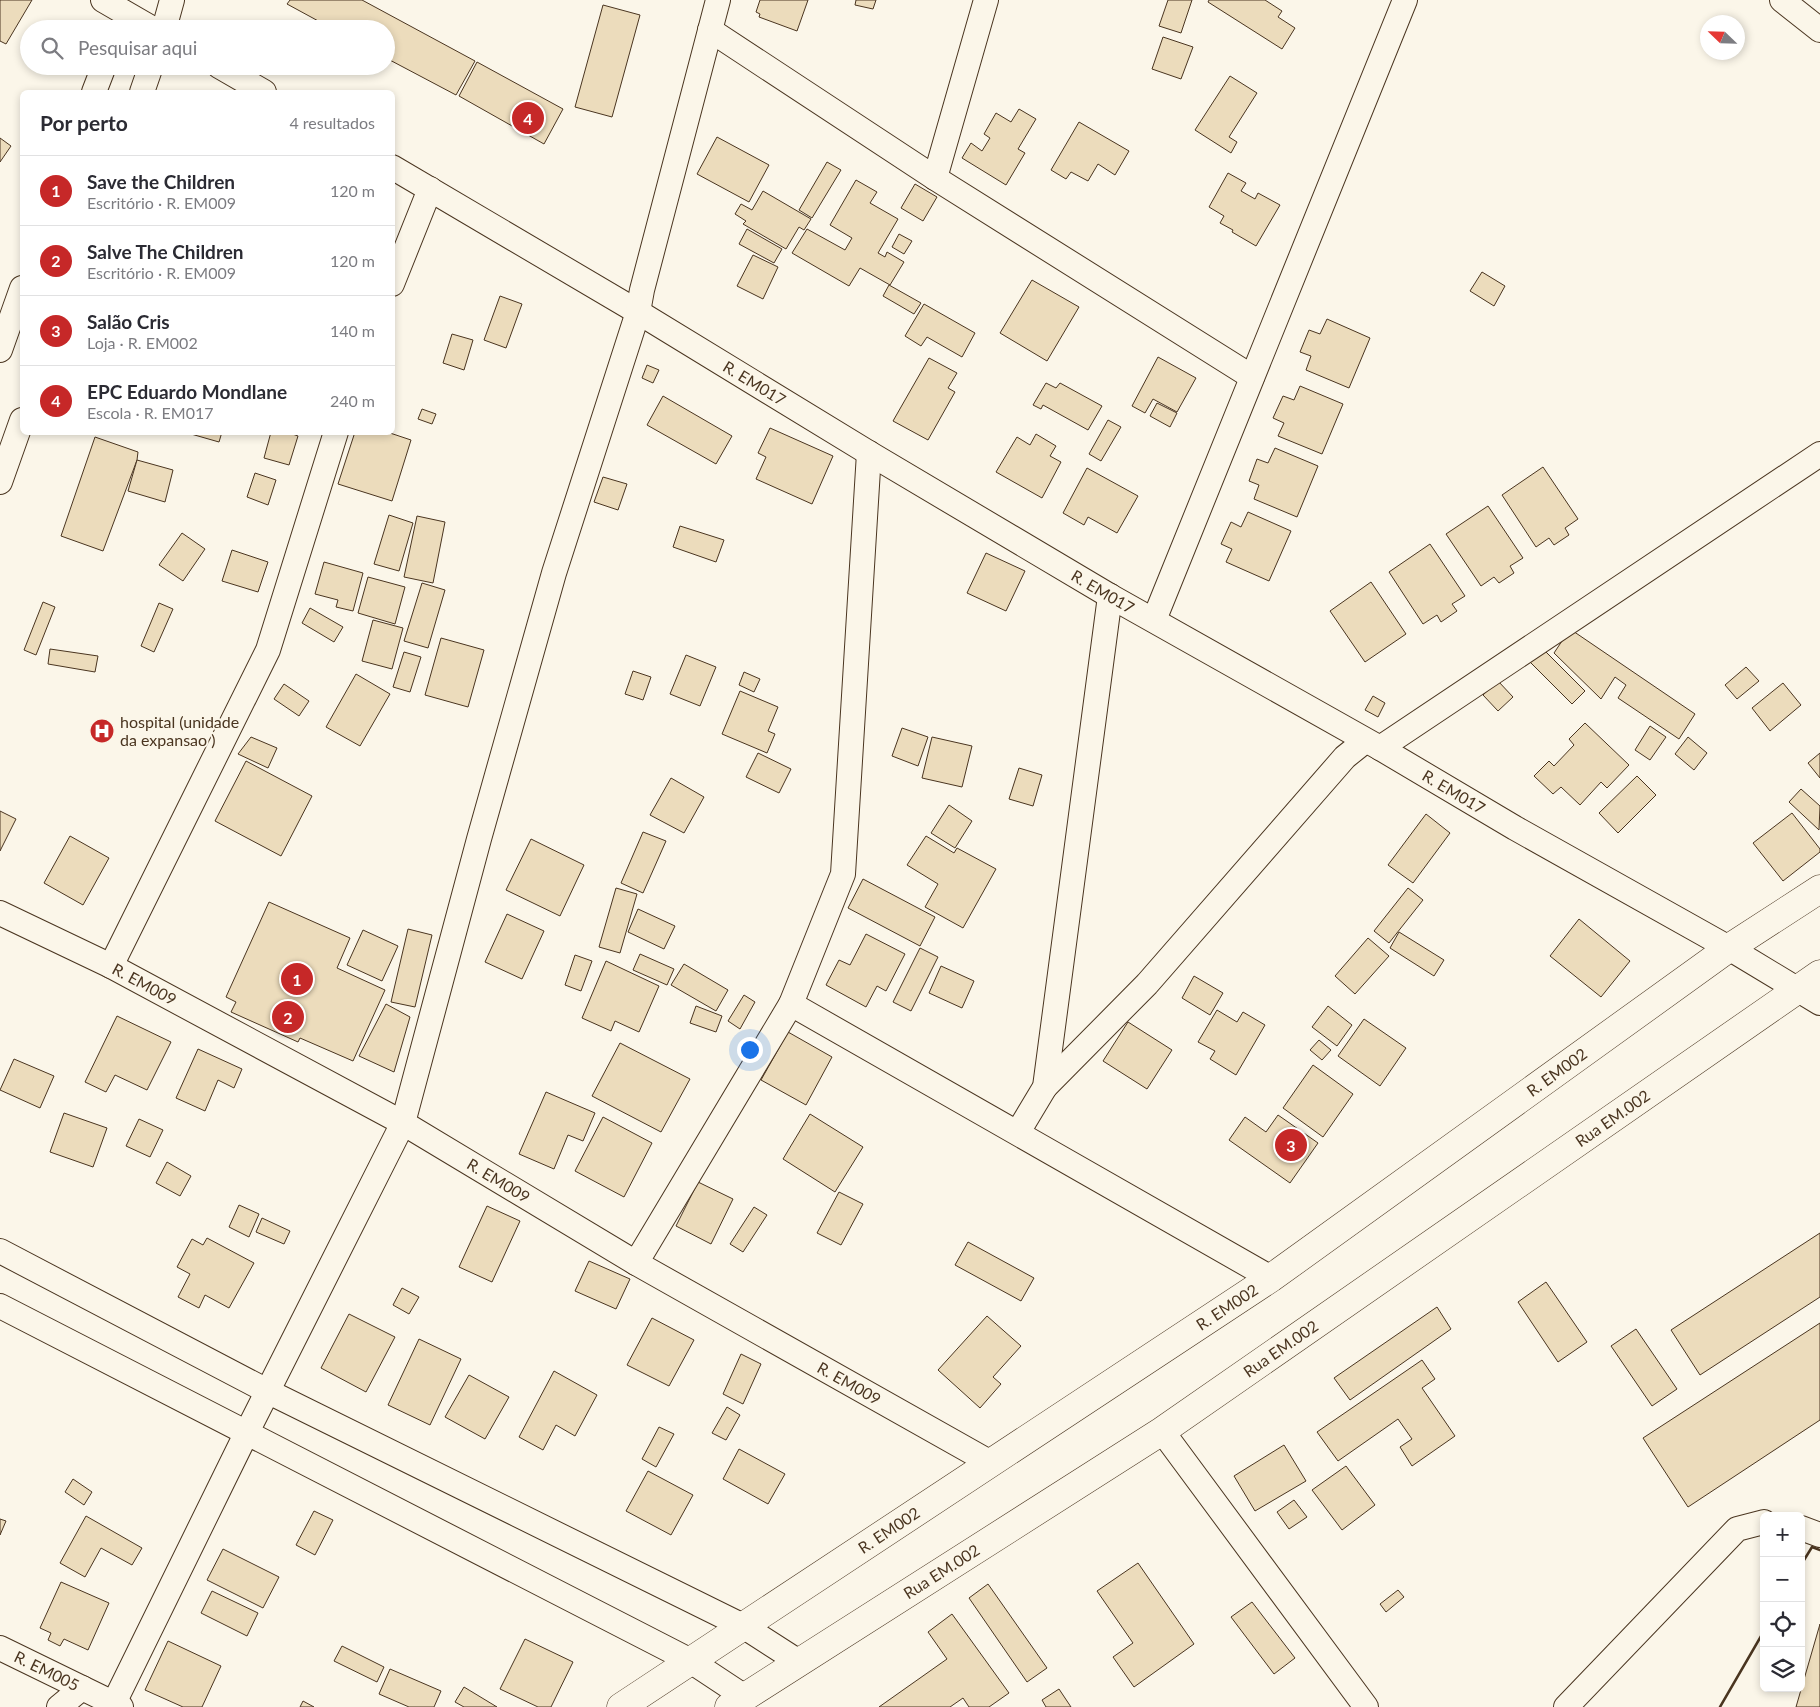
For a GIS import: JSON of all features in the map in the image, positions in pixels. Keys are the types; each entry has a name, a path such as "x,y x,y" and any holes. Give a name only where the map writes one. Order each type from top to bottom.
{"street":[{"path":"103,0 122,14 134,20"},
{"path":"166,20 172,0"},
{"path":"117,1705 246,1434 269,1392 403,1123 479,839 554,572 638,312 642,290 718,0"},
{"path":"935,178 986,0"},
{"path":"1154,620 1405,0"},
{"path":"1782,0 1820,30"},
{"path":"710,30 935,178 1252,377"},
{"path":"95,90 101,75"},
{"path":"143,90 148,75"},
{"path":"235,75 261,90"},
{"name":"R. EM017","path":"395,169 638,312 869,453 1110,596 1729,948 1820,1003"},
{"path":"395,276 430,189"},
{"path":"0,350 20,294"},
{"path":"0,482 20,426"},
{"path":"112,966 268,650 335,435"},
{"path":"636,1263 791,1004 843,874 869,453"},
{"path":"1018,1132 1045,1087 1147,984 1345,757 1373,745 1820,454"},
{"path":"1045,1087 1110,596"},
{"name":"R. EM002","path":"621,1707 689,1660 1271,1278 1729,948 1820,889"},
{"name":"R. EM009","path":"0,913 112,966 403,1123 636,1263 990,1463"},
{"name":"Rua EM.002","path":"737,1702 1162,1430 1820,974"},
{"path":"791,1004 1271,1278"},
{"path":"0,1251 269,1392 743,1626 799,1662"},
{"path":"0,1306 689,1660 737,1702"},
{"path":"1162,1430 1366,1707"},
{"path":"1566,1707 1737,1529 1760,1523"},
{"path":"1805,1529 1820,1535"},
{"name":"R. EM005","path":"0,1648 117,1705"},
{"path":"59,1707 82,1688"}],"building":[{"path":"0,0 32,0 6,44 0,41"},
{"path":"290,0 362,0 475,61 456,95 395,63 395,20 316,20 287,4"},
{"path":"760,0 808,0 797,31 759,17 760,14 756,12"},
{"path":"856,0 876,0 873,9 855,5"},
{"path":"1168,0 1192,0 1181,33 1159,26"},
{"path":"1209,0 1265,0 1282,11 1278,17 1295,28 1282,49 1208,2"},
{"path":"603,5 640,15 612,117 575,107"},
{"path":"1163,37 1193,47 1181,79 1152,69"},
{"path":"477,62 563,109 544,144 459,96"},
{"path":"1230,76 1257,93 1229,137 1237,142 1231,153 1195,130"},
{"path":"1019,109 1036,119 1018,149 1025,153 1006,185 962,158 971,143 982,151 990,138 984,134 996,113 1011,122"},
{"path":"1079,122 1129,151 1115,175 1098,164 1088,181 1071,172 1066,179 1051,170"},
{"path":"717,137 769,165 749,202 697,174"},
{"path":"0,138 11,146 0,162"},
{"path":"827,162 841,170 812,218 799,210"},
{"path":"1228,173 1246,183 1241,191 1255,199 1258,193 1280,205 1256,246 1220,223 1224,216 1209,207"},
{"path":"856,180 877,192 870,203 898,219 878,253 885,257 887,252 904,262 890,285 860,268 849,286 792,253 807,229 845,250 852,238 830,225"},
{"path":"915,184 937,197 923,221 901,208"},
{"path":"763,191 811,219 804,230 799,227 786,249 743,224 746,221 735,214 741,204 752,210"},
{"path":"747,229 782,249 774,263 739,244"},
{"path":"899,234 912,241 904,254 892,247"},
{"path":"753,255 778,267 763,299 737,286"},
{"path":"1482,272 1505,286 1494,306 1470,291"},
{"path":"1032,280 1079,307 1047,361 1000,333"},
{"path":"889,285 921,303 914,314 883,296"},
{"path":"500,296 522,304 506,348 484,340"},
{"path":"924,304 975,333 962,357 927,337 921,346 905,336"},
{"path":"1327,319 1370,338 1349,388 1306,370 1311,356 1300,352 1309,330 1320,334"},
{"path":"452,334 473,340 464,370 443,363"},
{"path":"1158,357 1196,378 1177,412 1153,399 1145,413 1132,406"},
{"path":"929,358 957,373 948,388 955,392 928,440 893,421"},
{"path":"647,365 659,370 653,383 642,378"},
{"path":"1046,383 1056,388 1060,383 1102,406 1088,430 1043,405 1041,409 1033,405"},
{"path":"1300,386 1343,404 1322,454 1278,436 1284,423 1273,418 1283,396 1294,400"},
{"path":"663,396 732,436 716,464 647,425"},
{"path":"1157,403 1177,413 1170,427 1150,416"},
{"path":"422,409 436,414 432,424 418,419"},
{"path":"1108,420 1121,427 1101,461 1089,454"},
{"path":"770,428 833,456 812,504 756,479 766,457 758,453"},
{"path":"1036,434 1056,446 1050,456 1061,462 1042,498 996,472 1017,437 1030,445"},
{"path":"194,435 221,435 219,442"},
{"path":"270,435 298,436 289,465 264,458"},
{"path":"354,435 395,435 411,440 392,501 338,484"},
{"path":"95,437 138,452 137,460 103,551 61,536"},
{"path":"1275,448 1318,466 1297,517 1254,499 1259,485 1249,481 1257,459 1268,463"},
{"path":"137,460 173,470 165,502 128,491"},
{"path":"1543,467 1578,519 1565,528 1569,535 1554,545 1549,538 1536,547 1502,495"},
{"path":"1087,468 1138,496 1117,533 1088,517 1084,525 1063,513"},
{"path":"255,473 276,480 268,505 247,497"},
{"path":"603,477 627,484 618,510 594,502"},
{"path":"1488,506 1523,558 1510,566 1514,573 1499,583 1494,577 1481,586 1446,534"},
{"path":"1248,512 1291,531 1269,581 1226,562 1232,549 1221,544 1231,522 1241,527"},
{"path":"389,515 413,523 399,571 374,564"},
{"path":"417,516 445,522 433,583 404,577"},
{"path":"680,526 724,540 716,562 673,547"},
{"path":"182,533 205,549 183,581 159,565"},
{"path":"1430,544 1465,596 1452,604 1457,611 1441,622 1437,615 1423,624 1389,572"},
{"path":"232,550 268,562 258,592 222,581"},
{"path":"986,553 1025,571 1006,611 967,593"},
{"path":"324,562 363,573 353,611 336,607 338,600 315,594"},
{"path":"368,577 405,587 395,624 358,613"},
{"path":"1371,582 1406,634 1365,662 1330,611"},
{"path":"422,583 445,590 428,648 404,641"},
{"path":"43,602 55,607 36,655 24,650"},
{"path":"159,603 173,609 154,652 141,646"},
{"path":"310,608 343,627 334,642 302,623"},
{"path":"373,620 403,628 392,669 362,661"},
{"path":"1570,629 1695,714 1679,739 1618,698 1626,685 1615,677 1601,699 1554,653"},
{"path":"441,638 484,650 468,707 425,695"},
{"path":"1542,648 1585,691 1572,704 1529,661"},
{"path":"50,649 98,656 95,672 48,664"},
{"path":"404,652 421,657 410,692 393,687"},
{"path":"686,655 716,667 700,706 670,694"},
{"path":"1746,667 1759,681 1737,699 1725,685"},
{"path":"633,671 651,677 643,700 625,694"},
{"path":"744,672 760,679 754,692 739,685"},
{"path":"356,674 390,694 360,746 326,727"},
{"path":"1498,681 1513,697 1498,711 1483,695"},
{"path":"1783,683 1801,705 1770,731 1752,708"},
{"path":"284,684 309,701 299,716 274,699"},
{"path":"740,691 778,707 768,731 775,734 767,753 722,734"},
{"path":"1373,696 1385,703 1378,717 1365,710"},
{"path":"1585,723 1629,765 1607,788 1601,782 1580,805 1561,787 1553,794 1534,776 1549,761 1554,766 1574,745 1569,739"},
{"path":"1650,726 1666,737 1650,760 1635,750"},
{"path":"902,728 928,737 918,766 892,756"},
{"path":"251,737 277,748 268,768 238,754"},
{"path":"932,737 972,746 962,787 922,778"},
{"path":"1688,737 1707,753 1694,770 1675,754"},
{"path":"758,753 791,769 779,793 746,777"},
{"path":"1820,753 1820,778 1808,763"},
{"path":"246,761 312,796 281,856 215,821"},
{"path":"1019,768 1042,775 1033,806 1009,799"},
{"path":"1637,776 1656,795 1618,833 1599,813"},
{"path":"671,778 704,797 684,833 650,815"},
{"path":"1801,789 1820,806 1819,830 1789,802"},
{"path":"949,805 972,821 955,848 931,833"},
{"path":"0,811 16,819 0,851"},
{"path":"1792,813 1820,849 1820,852 1783,881 1753,843"},
{"path":"1426,814 1450,833 1413,883 1388,865"},
{"path":"643,832 666,841 643,893 621,883"},
{"path":"70,836 109,858 83,905 44,883"},
{"path":"926,836 954,853 957,848 996,869 963,928 925,907 938,884 907,865"},
{"path":"531,839 584,865 560,916 506,890"},
{"path":"863,879 935,917 920,946 848,908"},
{"path":"616,888 637,894 620,953 599,947"},
{"path":"1408,888 1423,900 1389,943 1374,931"},
{"path":"269,902 350,938 337,968 385,990 353,1061 300,1038 298,1042 231,1012 236,1002 226,997"},
{"path":"638,909 675,926 664,949 628,932"},
{"path":"507,914 544,931 522,979 485,962"},
{"path":"1579,919 1630,961 1601,997 1550,956"},
{"path":"408,929 432,935 415,1007 391,1002"},
{"path":"363,930 398,946 382,981 347,965"},
{"path":"1399,932 1444,960 1434,976 1390,948"},
{"path":"866,934 905,954 886,991 877,986 866,1007 826,985 839,960 850,965"},
{"path":"1368,938 1389,956 1355,994 1335,976"},
{"path":"920,948 938,957 911,1011 893,1002"},
{"path":"640,954 674,969 667,985 633,970"},
{"path":"575,955 592,961 581,991 565,985"},
{"path":"606,961 659,986 639,1032 615,1021 611,1031 582,1018"},
{"path":"684,964 728,990 716,1011 671,985"},
{"path":"941,966 974,981 962,1008 929,993"},
{"path":"1194,976 1223,993 1210,1015 1182,998"},
{"path":"744,995 755,1002 740,1029 728,1021"},
{"path":"386,1004 410,1017 394,1072 359,1056"},
{"path":"696,1006 722,1016 716,1032 690,1023"},
{"path":"1328,1006 1352,1025 1337,1046 1312,1027"},
{"path":"1217,1010 1237,1022 1243,1012 1265,1025 1236,1075 1210,1059 1215,1051 1198,1042"},
{"path":"117,1016 171,1042 147,1090 115,1075 106,1092 85,1082"},
{"path":"1364,1019 1406,1048 1380,1086 1338,1056"},
{"path":"1128,1022 1172,1050 1147,1089 1103,1061"},
{"path":"788,1032 832,1057 806,1105 761,1080"},
{"path":"1319,1040 1331,1050 1322,1060 1310,1050"},
{"path":"620,1043 690,1079 661,1132 592,1096"},
{"path":"198,1049 242,1069 234,1088 218,1080 205,1111 176,1098"},
{"path":"14,1059 54,1076 40,1108 0,1090"},
{"path":"1313,1065 1353,1094 1323,1137 1283,1108"},
{"path":"546,1092 595,1113 583,1141 568,1135 554,1169 519,1154"},
{"path":"64,1113 107,1128 93,1167 50,1152"},
{"path":"810,1114 863,1147 835,1192 783,1159"},
{"path":"1278,1115 1318,1143 1290,1183 1229,1140 1245,1117 1266,1132"},
{"path":"603,1117 652,1143 624,1197 575,1171"},
{"path":"139,1119 163,1130 150,1157 126,1146"},
{"path":"167,1162 191,1176 180,1196 156,1183"},
{"path":"698,1182 733,1199 711,1244 676,1226"},
{"path":"839,1192 863,1204 841,1245 817,1233"},
{"path":"239,1205 259,1214 249,1237 229,1227"},
{"path":"487,1206 520,1221 492,1282 459,1267"},
{"path":"754,1207 767,1215 743,1252 730,1244"},
{"path":"262,1218 290,1231 284,1244 256,1232"},
{"path":"1820,1233 1820,1297 1700,1375 1671,1330"},
{"path":"207,1238 254,1263 229,1308 205,1295 199,1308 178,1297 190,1274 177,1267 192,1239 203,1245"},
{"path":"968,1242 1034,1278 1021,1301 955,1265"},
{"path":"589,1261 630,1279 616,1309 575,1291"},
{"path":"1546,1282 1587,1342 1558,1362 1518,1302"},
{"path":"402,1288 419,1297 409,1314 393,1305"},
{"path":"1437,1307 1451,1329 1350,1400 1334,1378"},
{"path":"349,1314 395,1337 366,1392 321,1368"},
{"path":"987,1316 1021,1346 993,1377 1001,1384 980,1408 938,1370"},
{"path":"652,1318 694,1340 669,1386 627,1365"},
{"path":"1820,1323 1820,1420 1688,1507 1643,1438"},
{"path":"1636,1329 1677,1389 1652,1406 1611,1346"},
{"path":"419,1339 461,1359 430,1425 388,1405"},
{"path":"741,1354 761,1364 743,1404 723,1394"},
{"path":"1422,1360 1435,1379 1422,1388 1455,1436 1412,1466 1400,1447 1412,1439 1398,1419 1338,1461 1317,1432"},
{"path":"554,1371 597,1395 575,1436 556,1425 543,1450 519,1437"},
{"path":"469,1375 509,1397 485,1439 445,1417"},
{"path":"727,1407 740,1415 726,1440 712,1433"},
{"path":"659,1427 674,1434 656,1467 642,1459"},
{"path":"1284,1445 1306,1481 1255,1511 1234,1476"},
{"path":"739,1449 785,1474 768,1504 723,1479"},
{"path":"1346,1466 1375,1505 1342,1530 1312,1490"},
{"path":"648,1471 693,1495 671,1535 626,1511"},
{"path":"73,1479 92,1492 84,1505 65,1492"},
{"path":"1294,1500 1307,1517 1289,1529 1277,1512"},
{"path":"314,1511 333,1520 315,1555 296,1545"},
{"path":"86,1516 142,1548 132,1565 101,1548 85,1577 60,1563"},
{"path":"0,1519 6,1521 0,1535"},
{"path":"223,1549 279,1577 263,1608 207,1580"},
{"path":"1138,1563 1194,1644 1134,1687 1113,1657 1133,1643 1097,1591"},
{"path":"61,1582 109,1603 88,1650 64,1639 60,1646 48,1640 51,1633 40,1628"},
{"path":"988,1584 1047,1668 1027,1682 969,1598"},
{"path":"1398,1590 1404,1597 1386,1612 1380,1604"},
{"path":"212,1591 258,1613 247,1636 201,1613"},
{"path":"1252,1602 1295,1658 1274,1674 1231,1617"},
{"path":"952,1614 1009,1693 989,1707 969,1707 963,1698 950,1707 879,1707 947,1659 928,1632"},
{"path":"1820,1624 1820,1707 1796,1707 1800,1692 1805,1692 1805,1676"},
{"path":"525,1639 573,1662 551,1707 538,1707 500,1689"},
{"path":"168,1641 221,1666 202,1707 183,1707 145,1690"},
{"path":"342,1646 384,1667 377,1682 334,1661"},
{"path":"390,1669 441,1691 434,1707 409,1707 379,1694"},
{"path":"464,1687 497,1707 464,1707 455,1702"},
{"path":"1059,1689 1071,1707 1046,1707 1042,1700"},
{"path":"303,1701 314,1707 300,1707"}],"wall":[{"path":"1805,1558 1812,1547 1820,1550"},
{"path":"1720,1707 1760,1638"}],"place":[{"name":"EPC Eduardo Mondlane","path":"528,118"},
{"name":"hospital (unidade da expansao )","path":"102,731"},
{"name":"Save the Children","path":"297,979"},
{"name":"Salve The Children","path":"288,1017"},
{"name":"Salão Cris","path":"1291,1145"}]}
